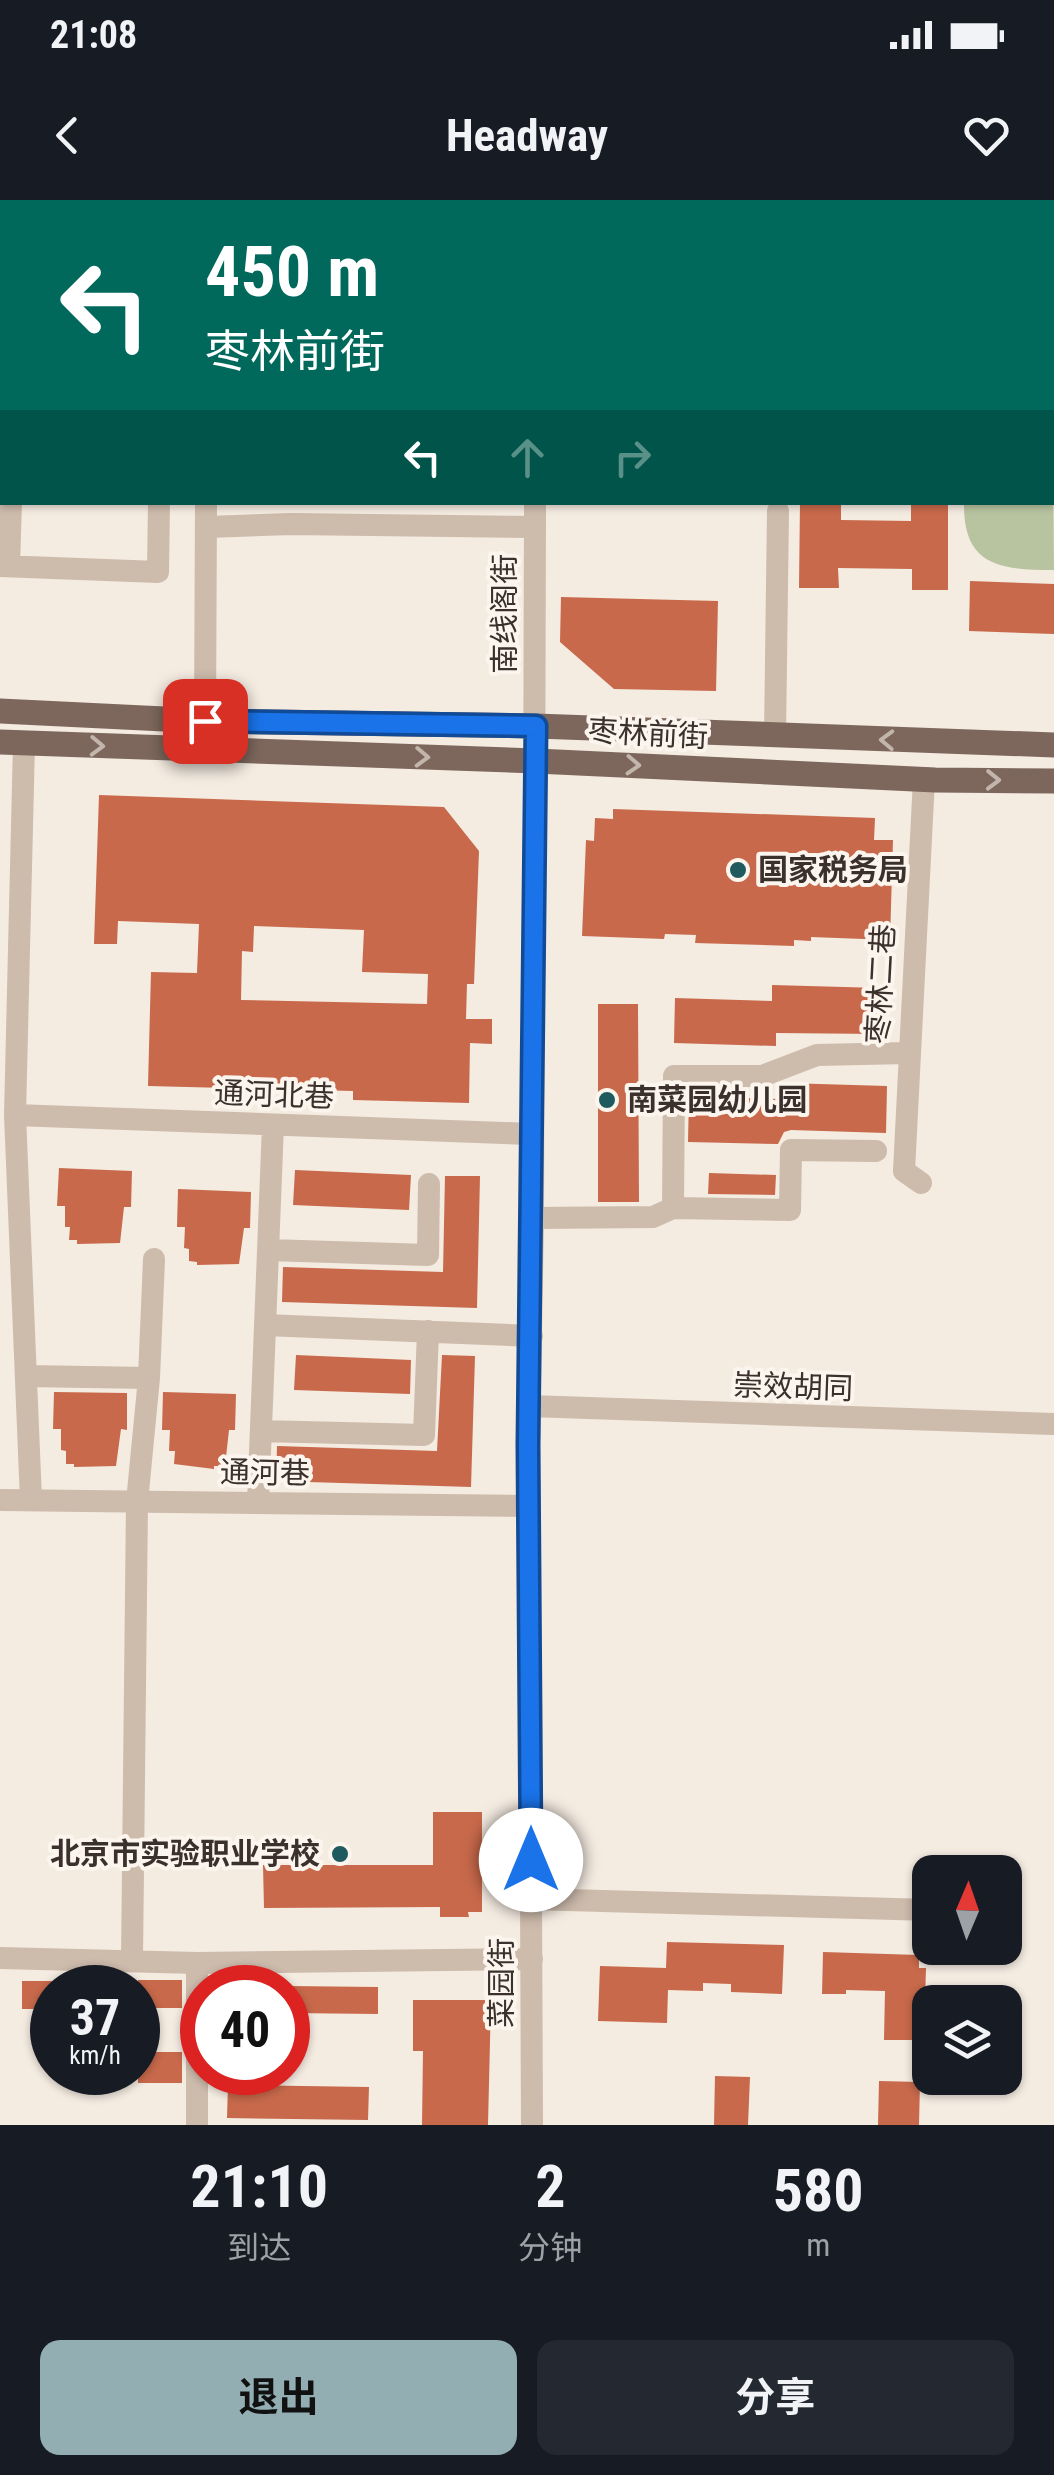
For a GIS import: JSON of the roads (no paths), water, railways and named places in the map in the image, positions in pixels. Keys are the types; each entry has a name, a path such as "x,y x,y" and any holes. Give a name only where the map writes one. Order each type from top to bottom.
{"main road":[{"name":"枣林前街","path":"0,711 205,721 536,726 1054,745"},
{"name":"枣林前街","path":"12,742 1054,781"}],"street":[{"path":"11,505 4,566 158,572 159,505"},
{"path":"205,721 206,505"},
{"name":"南线阁街","path":"534,505 536,761"},
{"path":"775,736 778,511"},
{"path":"206,527 534,527"},
{"path":"12,742 15,1114 31,1500"},
{"name":"菜园街","path":"532,2125 528,1506 536,761"},
{"name":"枣林二巷","path":"920,1184 904,1171 924,779"},
{"path":"673,1208 674,1076 762,1076 817,1055 907,1054"},
{"name":"通河北巷","path":"15,1114 532,1134"},
{"path":"258,1503 273,1125"},
{"path":"533,1218 654,1218 673,1208 790,1210 790,1150 876,1152"},
{"path":"268,1250 428,1255 429,1184"},
{"path":"132,1960 137,1502 150,1378 154,1258"},
{"path":"265,1325 532,1336"},
{"path":"261,1432 424,1436 428,1331"},
{"path":"26,1376 150,1378"},
{"name":"崇效胡同","path":"530,1406 1054,1424"},
{"name":"通河巷","path":"0,1500 528,1506"},
{"path":"531,1899 912,1910"},
{"path":"0,1958 197,1962 532,1959"},
{"path":"197,1962 197,2125"}],"place":[{"name":"国家税务局","path":"738,870"},
{"name":"南菜园幼儿园","path":"607,1100"},
{"name":"北京市实验职业学校","path":"340,1854"}]}
